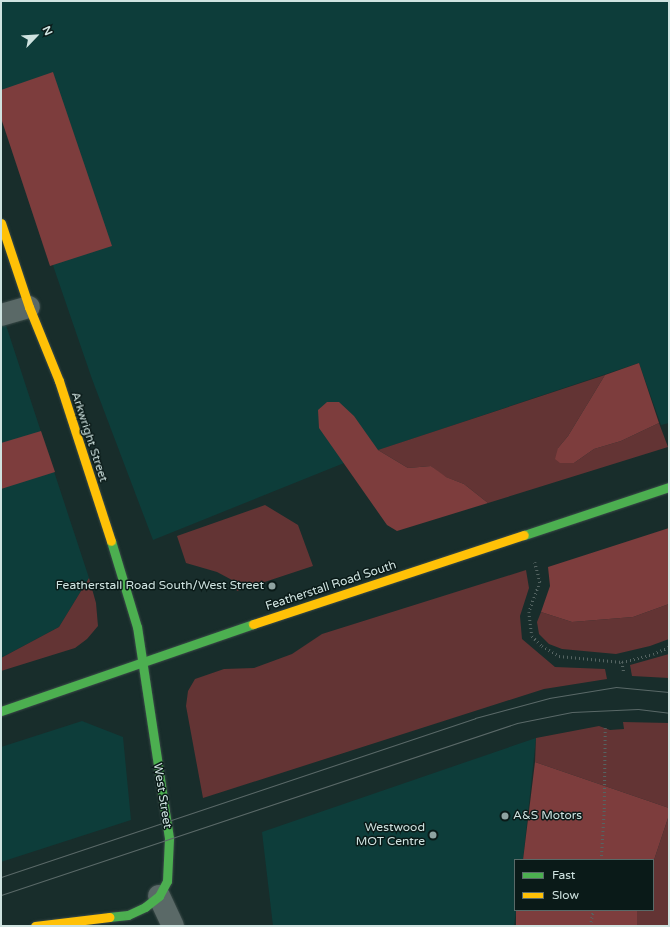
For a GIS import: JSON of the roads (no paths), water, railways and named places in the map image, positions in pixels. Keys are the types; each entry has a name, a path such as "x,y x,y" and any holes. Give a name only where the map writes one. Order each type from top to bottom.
{"street":[{"name":"Arkwright Street","path":"1,223 29,307 58,381 130,599 142,661"},
{"path":"1,315 29,307"},
{"name":"Featherstall Road South","path":"1,711 101,678 142,661 669,486"},
{"name":"West Street","path":"142,661 169,838 167,881 159,896"},
{"path":"35,926 128,915 159,896 173,926"}],"tram line":[{"path":"1,877 475,718 549,698 616,687 669,692"},
{"path":"1,895 517,723 572,712 638,709 669,713"}],"place":[{"name":"Featherstall Road South/West Street","path":"272,586"},
{"name":"A&S Motors","path":"505,816"},
{"name":"Westwood MOT Centre","path":"433,835"}]}
